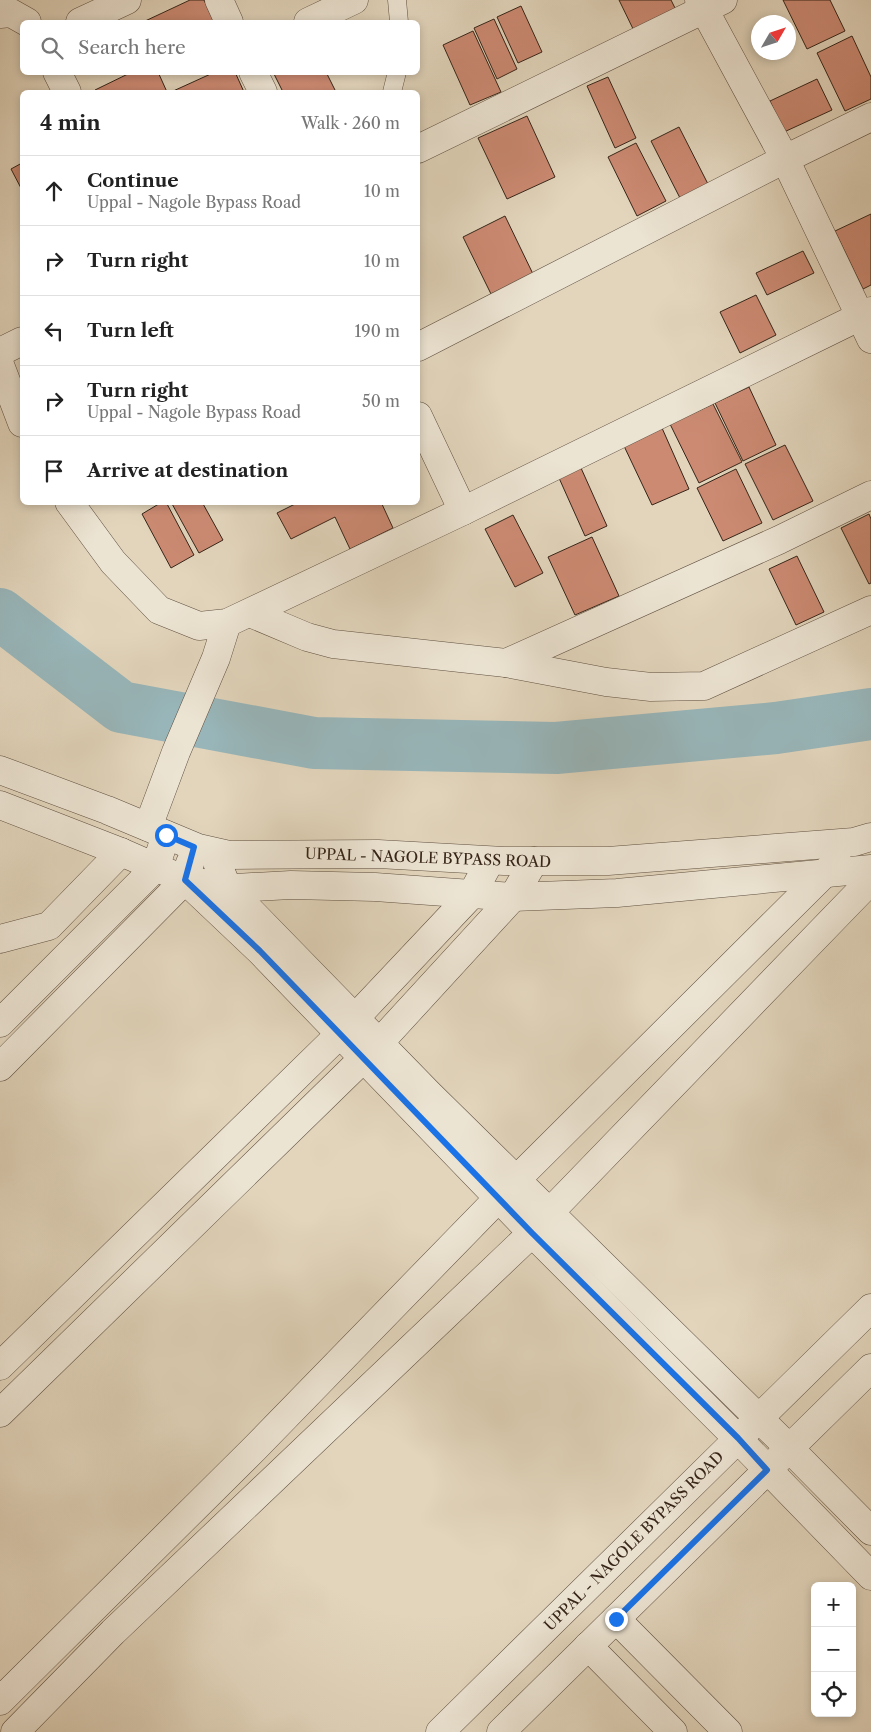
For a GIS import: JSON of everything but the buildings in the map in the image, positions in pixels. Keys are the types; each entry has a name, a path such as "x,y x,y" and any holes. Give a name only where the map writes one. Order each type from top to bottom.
{"street":[{"path":"84,20 127,0"},
{"path":"219,0 228,20"},
{"path":"312,20 354,0"},
{"path":"75,505 113,562 159,610 198,626 239,618 867,322 709,3 420,148"},
{"path":"0,14 11,13 23,20"},
{"path":"58,75 66,90"},
{"path":"254,75 261,90"},
{"path":"420,345 871,117"},
{"path":"0,352 20,342"},
{"path":"0,365 20,418"},
{"path":"420,420 463,511"},
{"path":"506,663 779,540 871,495"},
{"path":"239,618 333,644 506,663 606,682 652,687 704,686 871,610"},
{"path":"0,1023 155,868 157,831 176,752 216,658 239,618"},
{"name":"UPPAL - NAGOLE BYPASS ROAD","path":"0,770 203,849 229,855 378,854 490,860 608,861 862,839"},
{"name":"UPPAL - NAGOLE BYPASS ROAD","path":"0,805 121,852 185,880 227,887 291,885 374,887 513,897 617,893 871,869"},
{"path":"0,1701 255,1448 507,1189 862,839"},
{"path":"0,1067 185,880 203,849 227,887 347,1026 507,1189 532,1233 738,1438 871,1576"},
{"path":"0,939 49,926 121,852"},
{"path":"0,1366 347,1026 472,894 490,860"},
{"path":"0,1413 371,1051 513,897 534,861"},
{"path":"185,880 260,951 347,1026"},
{"path":"15,1732 113,1632 532,1233 549,1213 871,880"},
{"path":"507,1189 549,1213 871,1531"},
{"name":"UPPAL - NAGOLE BYPASS ROAD","path":"440,1732 871,1308"},
{"path":"501,1732 871,1368"},
{"path":"616,1619 728,1732"},
{"path":"588,1646 673,1732"}],"lane":[{"path":"397,0 399,20"},
{"path":"393,90 397,75"}],"waterway":[{"path":"0,614 121,707 314,743 556,748 776,728 871,714"}],"route":[{"path":"166,835 194,847 185,880 260,951 362,1059 532,1233 738,1438 767,1470 616,1619"}]}
